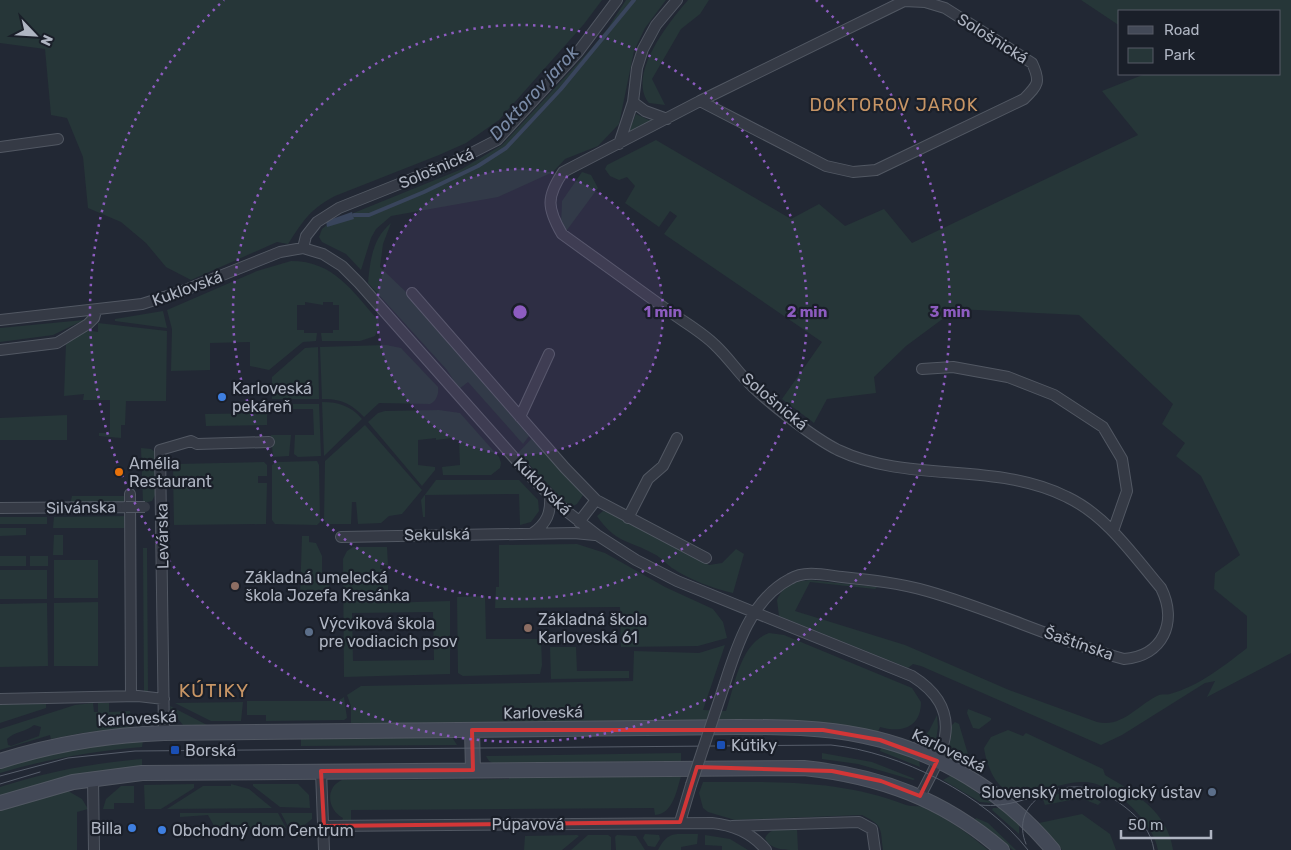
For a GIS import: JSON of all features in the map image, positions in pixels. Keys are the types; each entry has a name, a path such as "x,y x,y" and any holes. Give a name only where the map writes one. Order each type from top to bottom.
{"main road":[{"name":"Karloveská","path":"0,762 47,747 88,738 164,733 800,728 864,736 896,744 938,761 975,781 1006,804 1035,830 1053,850"},
{"path":"472,730 473,770"},
{"path":"0,803 53,786 93,778 142,773 804,768 855,774 920,796 961,819 1002,850"}],"street":[{"name":"Sološnická","path":"303,248 306,236 317,222 339,208 454,162 497,140 578,52 617,0"},
{"path":"619,144 633,102 637,68 643,49 656,25 676,0"},
{"name":"Sološnická","path":"700,102 826,166 853,172 876,170 1024,99 1035,88 1038,75 1032,63 1025,56 945,8 925,2 904,1 667,118 564,172 552,188 550,214 562,234 714,344 753,387 788,416 837,450 875,463 1003,478 1051,490 1088,510 1112,531"},
{"path":"633,102 645,111 667,118"},
{"path":"0,147 58,139"},
{"name":"Kuklovská","path":"0,320 142,304 161,299 280,252 303,248 323,254 342,266 550,496 597,535 658,572 912,676 925,684 939,699 945,718 942,748 938,761 920,796"},
{"path":"412,293 596,500 706,558"},
{"path":"0,350 57,343 88,324 94,318 96,310"},
{"path":"520,416 549,354"},
{"path":"922,370 953,368 1008,377 1054,395 1103,427 1122,459 1127,492 1112,531"},
{"path":"628,518 648,479 663,466 677,438"},
{"name":"Levárska","path":"164,733 160,450 191,441 197,444 269,442"},
{"name":"Levárska","path":"130,494 131,696"},
{"path":"533,534 547,518 550,510 550,496"},
{"path":"579,522 596,500"},
{"name":"Silvánska","path":"0,508 162,507"},
{"name":"Šaštínska","path":"680,822 738,642 755,613 770,594 789,579 804,574 890,582 957,601 1114,656 1124,659 1137,658 1153,649 1164,634 1168,621 1166,599 1161,588 1112,531"},
{"name":"Sekulská","path":"341,537 574,533 597,535"},
{"name":"Karloveská","path":"0,699 158,696 164,699"},
{"path":"321,771 324,850"},
{"path":"93,778 94,850"},
{"name":"Púpavová","path":"324,826 680,822 732,826 863,823 874,833 875,850"},
{"path":"765,849 762,834 772,824"},
{"name":"Púpavová","path":"732,826 765,849"}],"highlighted area":[{"path":"472,730 823,730 880,740 937,761 920,796 881,781 832,771 697,767 680,822 324,826 321,771 473,770"}],"green space":[{"path":"0,0 602,0 584,24 499,120 466,143 335,196 308,216 288,244 277,242 191,280 166,267 146,243 121,222 88,208 83,157 67,118 51,115 45,49 0,43"},
{"path":"626,0 666,0 645,28 634,51 619,124 598,146 565,159 553,172 498,197 391,216 376,229 371,238 361,270 346,254 322,242 319,237 322,229 329,223 462,169 502,145 590,50 608,28"},
{"path":"688,0 709,0 700,14 681,29 652,79 665,105 649,103 643,91 646,64 662,34"},
{"path":"1081,0 1291,0 1291,653 1207,697 1215,681 1205,683 1122,735 1101,745 921,666 913,664 908,668 779,616 777,600 782,591 790,585 809,580 877,587 875,589 810,582 795,611 905,645 1009,690 1097,722 1115,722 1159,695 1170,694 1191,686 1211,675 1247,648 1247,616 1214,589 1215,573 1240,555 1201,476 1176,456 1185,443 1162,424 1173,404 1079,315 956,309 906,346 874,377 876,393 827,399 814,423 782,399 822,342 664,234 677,216 670,211 659,227 625,203 635,186 627,177 619,180 610,176 605,169 607,165 656,140 791,219 819,204 845,226 884,209 912,243 1138,135 1102,91 1142,75 1281,75 1281,10 1118,10 1118,25"},
{"path":"636,114 651,121 630,132 629,131"},
{"path":"582,172 591,175 598,188 567,230 561,227 562,201"},
{"path":"391,223 383,244 380,267 405,291 529,436 523,444 468,382 459,389 447,370 368,283 371,258 376,243 380,235"},
{"path":"291,261 306,262 319,266 341,280 378,320 379,327 375,336 360,341 322,341 321,333 333,333 333,330 339,330 339,305 333,305 333,302 323,302 323,305 305,302 305,305 297,305 297,330 304,330 304,333 317,333 316,341 303,342 269,370 250,366 250,342 210,343 210,370 171,371 172,329 167,310 257,271"},
{"path":"163,311 167,328 115,321 115,319"},
{"path":"84,320 53,335 0,342 0,328"},
{"path":"98,323 167,331 166,401 126,401 125,425 121,425 121,438 99,436 99,433 110,433 110,400 83,400 84,394 64,396 66,344 87,330 98,332"},
{"path":"386,345 401,348 438,387 437,395 432,403 379,403 364,417 345,403 322,399 320,347"},
{"path":"318,347 319,399 272,399 272,377 305,348"},
{"path":"322,402 344,406 354,411 362,419 324,456"},
{"path":"271,404 319,404 321,456 298,457 294,454 295,435 314,435 313,409 271,409"},
{"path":"439,410 460,413 499,457 500,468 491,475 443,475 442,467 460,465 459,440 452,440 452,438 436,440 436,438 418,440 418,465 435,467 435,470 422,486 368,422 378,413 385,411"},
{"path":"267,413 267,425 206,426 205,414"},
{"path":"67,415 67,440 0,440 0,418"},
{"path":"365,425 422,490 402,514 389,516 381,523 358,524 356,502 352,502 351,524 326,524 324,520 325,461"},
{"path":"271,435 291,435 289,456 273,457"},
{"path":"533,437 581,491 583,495 577,504 573,506 568,505 518,453"},
{"path":"141,448 151,449 155,452 155,495 152,501 143,503"},
{"path":"317,461 319,465 320,522 317,525 275,524 272,520 272,465 276,462"},
{"path":"264,462 267,465 267,476 258,476 258,483 267,483 266,524 174,525 173,470 176,464"},
{"path":"436,480 519,480 538,500 539,511 531,522 520,525 519,494 425,495 425,517 423,517 421,500"},
{"path":"72,496 126,496 127,503 70,505"},
{"path":"603,511 620,517 709,565 722,563 736,549 744,554 733,593 694,580 672,568 657,555 616,536 597,516"},
{"path":"128,516 128,528 53,528 54,517"},
{"path":"0,517 47,517 47,524 0,524"},
{"path":"0,528 26,528 26,535 0,536"},
{"path":"54,535 63,535 63,555 53,555"},
{"path":"302,536 309,536 309,542 316,543 322,556 322,579 331,579 330,585 324,592 311,597 300,597"},
{"path":"577,544 605,553 665,587 713,609 723,622 727,638 698,646 621,647 620,607 495,608 496,587 499,587 499,545"},
{"path":"353,547 387,547 388,565 380,565 380,569 388,569 388,596 382,596 383,603 450,601 450,674 344,677 343,559 347,551","holes":["433,612 434,660 353,661 352,613"]},
{"path":"143,548 147,548 148,692 144,692"},
{"path":"0,556 26,556 26,566 0,566"},
{"path":"30,556 48,556 48,566 30,566"},
{"path":"54,560 98,560 98,598 54,598"},
{"path":"0,570 47,570 47,599 0,599"},
{"path":"485,596 486,639 541,639 542,665 540,674 463,676 458,673 457,597"},
{"path":"98,602 98,666 54,666 54,603"},
{"path":"47,603 48,666 0,667 0,604"},
{"path":"769,633 784,635 912,688 921,702 918,718 914,723 902,729 880,727 878,732 831,724 351,725 351,706 347,695 361,686 633,681 634,651 699,653 725,645 703,710 726,711 745,655 759,638"},
{"path":"551,639 588,639 588,643 551,643"},
{"path":"550,647 576,647 577,671 629,671 629,678 551,679"},
{"path":"344,697 347,718 344,720 266,721 266,715 247,715 247,701 338,701"},
{"path":"243,702 241,721 211,721 175,703"},
{"path":"46,703 46,708 0,723 0,704"},
{"path":"93,703 94,712 98,712 98,703 109,703 109,712 130,711 131,719 114,721 115,727 129,726 131,722 132,728 82,733 51,739 50,735 0,750 0,729 75,705","holes":["34,725 41,727 39,736 11,746 8,745 7,739 13,734"]},
{"path":"170,706 209,726 183,725 171,711"},
{"path":"968,709 991,718 991,720 979,729 973,728 967,713"},
{"path":"937,715 938,727 935,747 931,749 916,744 929,731"},
{"path":"955,722 959,724 973,771 948,758 952,725"},
{"path":"1008,730 1023,736 1026,733 1103,769 1105,775 1128,789 1157,814 1170,837 1173,850 1158,850 1149,827 1140,816 1118,795 1093,783 1072,783 1041,790 1040,786 1017,792 1003,788 993,776 984,748 991,737"},
{"path":"452,737 457,745 301,746 301,738"},
{"path":"143,740 142,747 70,756 0,773 0,768 74,747"},
{"path":"881,747 919,759 920,767 880,751"},
{"path":"681,753 681,761 493,763 486,756"},
{"path":"822,753 872,762 915,779 858,764 822,759"},
{"path":"142,759 142,766 74,775 0,796 0,787 35,777 88,766"},
{"path":"682,773 671,805 661,814 655,815 654,808 351,810 351,823 342,821 343,818 334,810 330,799 333,788 342,780 509,779 509,775"},
{"path":"952,775 992,803 980,802 943,780"},
{"path":"703,782 780,782 856,790 908,806 922,807 958,827 988,850 883,850 880,828 862,815 735,820 708,812 703,808 699,793"},
{"path":"194,784 194,788 161,809 145,809 144,785"},
{"path":"231,784 249,789 272,808 167,809 203,786 231,786"},
{"path":"253,784 298,784 309,795 310,808 280,807 253,786"},
{"path":"121,786 134,786 134,803 114,803 114,809 103,809 106,799"},
{"path":"68,791 82,799 88,809 77,812 77,850 0,850 0,810"},
{"path":"1074,792 1091,796 1101,802 1098,805 1081,798 1045,805 1043,799 1058,794"},
{"path":"993,808 1000,808 1019,825 1019,834 992,810"},
{"path":"180,813 278,813 286,828 220,829 214,826 208,815 180,817"},
{"path":"281,813 312,813 312,819 302,827 289,828"},
{"path":"1082,814 1110,834 1116,850 1062,850 1039,823"},
{"path":"976,818 988,823 1016,850 1013,850 975,820"},
{"path":"797,828 798,850 774,847 765,838 774,830"},
{"path":"645,834 659,835 660,839 655,847 648,846 643,838"},
{"path":"674,834 698,834 697,844 681,847 681,850 658,850 666,839"},
{"path":"588,835 608,835 611,837 611,850 571,850"},
{"path":"617,835 636,836 645,850 616,850 615,837"},
{"path":"705,835 730,839 748,850 722,850 722,846 705,845"},
{"path":"525,836 579,836 562,850 524,850"}],"water":[{"path":"352,212 354,219 327,227 326,221"}],"waterway":[{"name":"Doktorov jarok","path":"354,215 369,215 424,192 478,166 506,148 561,89 634,0"}],"tram line":[{"path":"0,776 68,758 135,751 831,745 858,749 885,757 939,780 965,794 989,811 1028,850"},
{"path":"0,784 40,772"},
{"path":"980,805 1001,805 1068,787 1085,788 1104,794 1125,807 1140,821 1147,831 1154,850"},
{"path":"1026,844 1023,830 1024,817 1030,805 1041,796"}],"place":[{"name":"Karloveská pekáreň","path":"222,397"},
{"name":"Amélia Restaurant","path":"119,472"},
{"name":"Základná umelecká škola Jozefa Kresánka","path":"235,586"},
{"name":"Základná škola Karloveská 61","path":"528,628"},
{"name":"Výcviková škola pre vodiacich psov","path":"309,632"},
{"name":"Kútiky","path":"721,745"},
{"name":"Borská","path":"175,750"},
{"name":"Slovenský metrologický ústav","path":"1212,792"},
{"name":"Billa","path":"132,828"},
{"name":"Obchodný dom Centrum","path":"162,830"}],"district":[{"name":"DOKTOROV JAROK","path":"894,105"},
{"name":"KÚTIKY","path":"214,690"}]}
